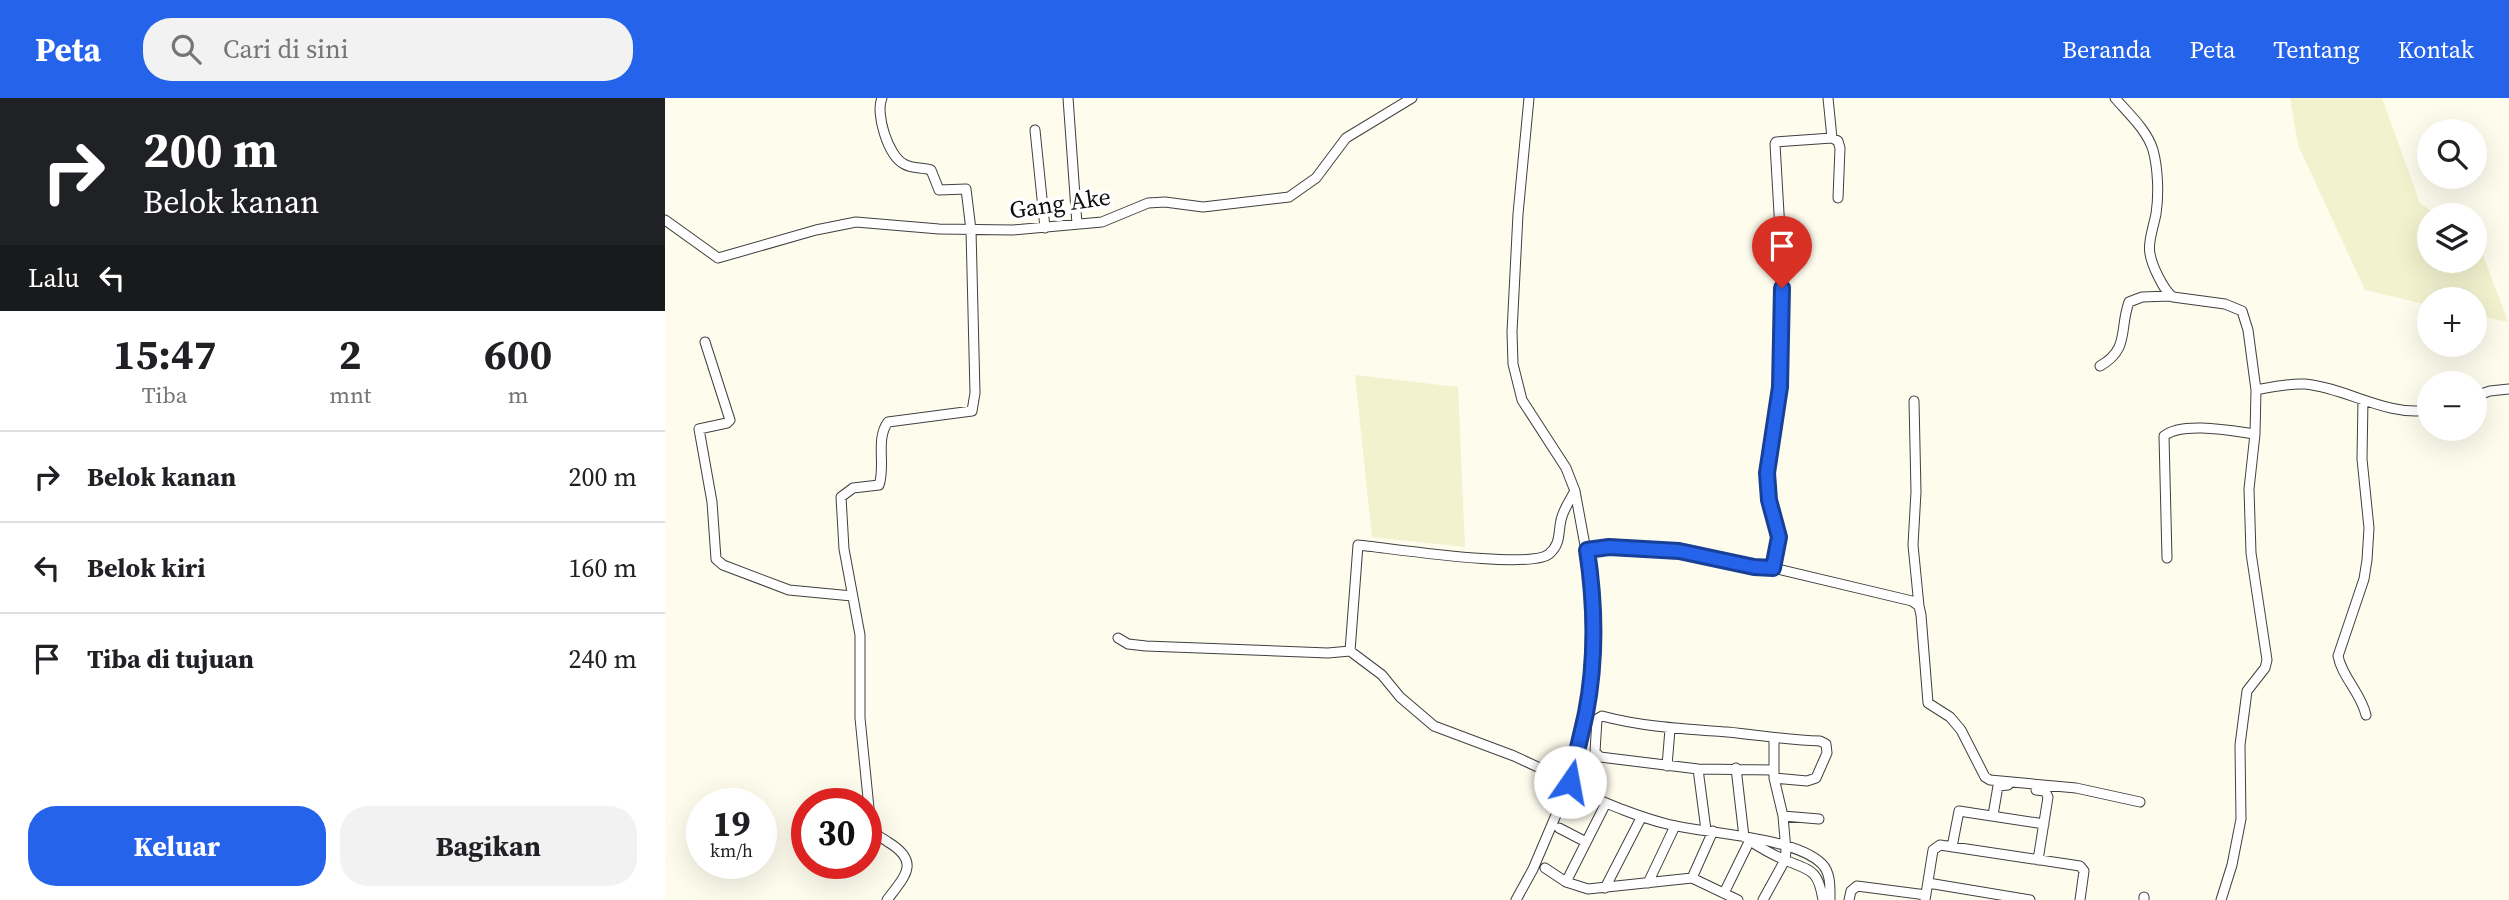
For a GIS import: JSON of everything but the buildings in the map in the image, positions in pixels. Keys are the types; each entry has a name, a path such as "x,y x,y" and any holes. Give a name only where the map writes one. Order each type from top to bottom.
{"street":[{"path":"882,98 878,110 890,150 895,157 908,166 931,170 939,190 966,189 971,230 975,325 974,409 945,416 895,419 884,425 879,485 853,488 841,497 843,538 860,635 860,718 871,828 902,850 909,864 907,873 887,900"},
{"path":"1068,98 1077,224"},
{"name":"Gang Ake","path":"665,220 718,258 817,230 856,222 971,230 1045,228 1102,222 1148,203 1165,202 1203,207 1289,197 1316,178 1346,138 1412,98"},
{"path":"1516,900 1573,786 1591,678 1593,594 1575,491 1566,468 1522,400 1513,364 1518,214 1529,98"},
{"path":"1828,98 1832,138"},
{"path":"2115,98 2146,135 2152,147 2157,191 2156,213 2148,254 2170,296"},
{"path":"1035,130 1045,228"},
{"path":"1773,568 1779,537 1769,500 1767,473 1782,357 1782,265 1776,142 1832,138 1837,141 1840,148 1838,198"},
{"path":"2100,366 2113,358 2121,344 2129,302 2150,296 2170,296 2225,304 2242,311 2248,330 2256,390 2249,489 2251,554 2267,660 2265,668 2247,691 2239,745 2241,819 2232,865 2221,900"},
{"path":"705,342 730,420 699,429 711,492 716,559 723,565 783,589 852,596"},
{"path":"2256,390 2306,384 2363,400 2417,410"},
{"path":"2487,392 2509,389"},
{"path":"2363,400 2362,459 2369,528 2367,560 2364,579 2338,656 2364,704 2366,715"},
{"path":"1914,401 1916,492 1913,545 1928,703 1950,717 1961,730 1983,773 1993,780 2076,788 2140,802"},
{"path":"2167,558 2164,436 2175,430 2200,428 2255,431"},
{"path":"1350,651 1358,545 1496,559 1542,558 1550,554 1559,541 1561,518 1575,491"},
{"path":"1587,550 1609,547 1679,551 1754,567 1773,568 1912,601 1919,606"},
{"path":"1118,638 1146,646 1328,653 1350,651 1382,675 1400,697 1434,726 1514,756 1606,803 1641,818 1675,826 1786,845 1822,864 1827,873 1830,900"},
{"path":"1602,716 1670,729 1729,732 1774,739 1820,741 1826,744 1828,747 1816,778 1812,780 1736,768 1697,769 1600,757 1595,752 1595,725 1598,717 1602,716"},
{"path":"1667,766 1670,729"},
{"path":"1763,900 1785,860 1783,817 1774,774 1774,739"},
{"path":"1724,893 1748,839 1736,768"},
{"path":"1692,878 1710,831 1697,769"},
{"path":"1993,815 2000,785 2045,791 2048,797 2038,860"},
{"path":"1566,882 1606,803"},
{"path":"1952,847 1959,811 2044,824"},
{"path":"1783,817 1819,819"},
{"path":"1605,888 1641,818"},
{"path":"1648,883 1675,826"},
{"path":"1559,828 1586,842"},
{"path":"1748,839 1785,860 1813,871 1818,877 1823,900"},
{"path":"1849,900 1851,891 1857,886 1888,895 1925,898 1933,850 1940,845 2083,868 2080,900"},
{"path":"1545,868 1581,888 1605,888 1692,878 1738,900"},
{"path":"1928,883 2030,900"}],"green space":[{"path":"2290,98 2382,98 2420,203 2417,203 2417,273 2487,273 2487,265 2508,322 2487,318 2487,287 2417,287 2417,302 2365,290 2298,145"},
{"path":"1355,375 1458,387 1465,547 1372,537"}],"route":[{"path":"1570,782 1591,678 1593,594 1587,550 1609,547 1679,551 1754,567 1773,568 1779,537 1769,500 1767,473 1780,387 1782,288"}]}
